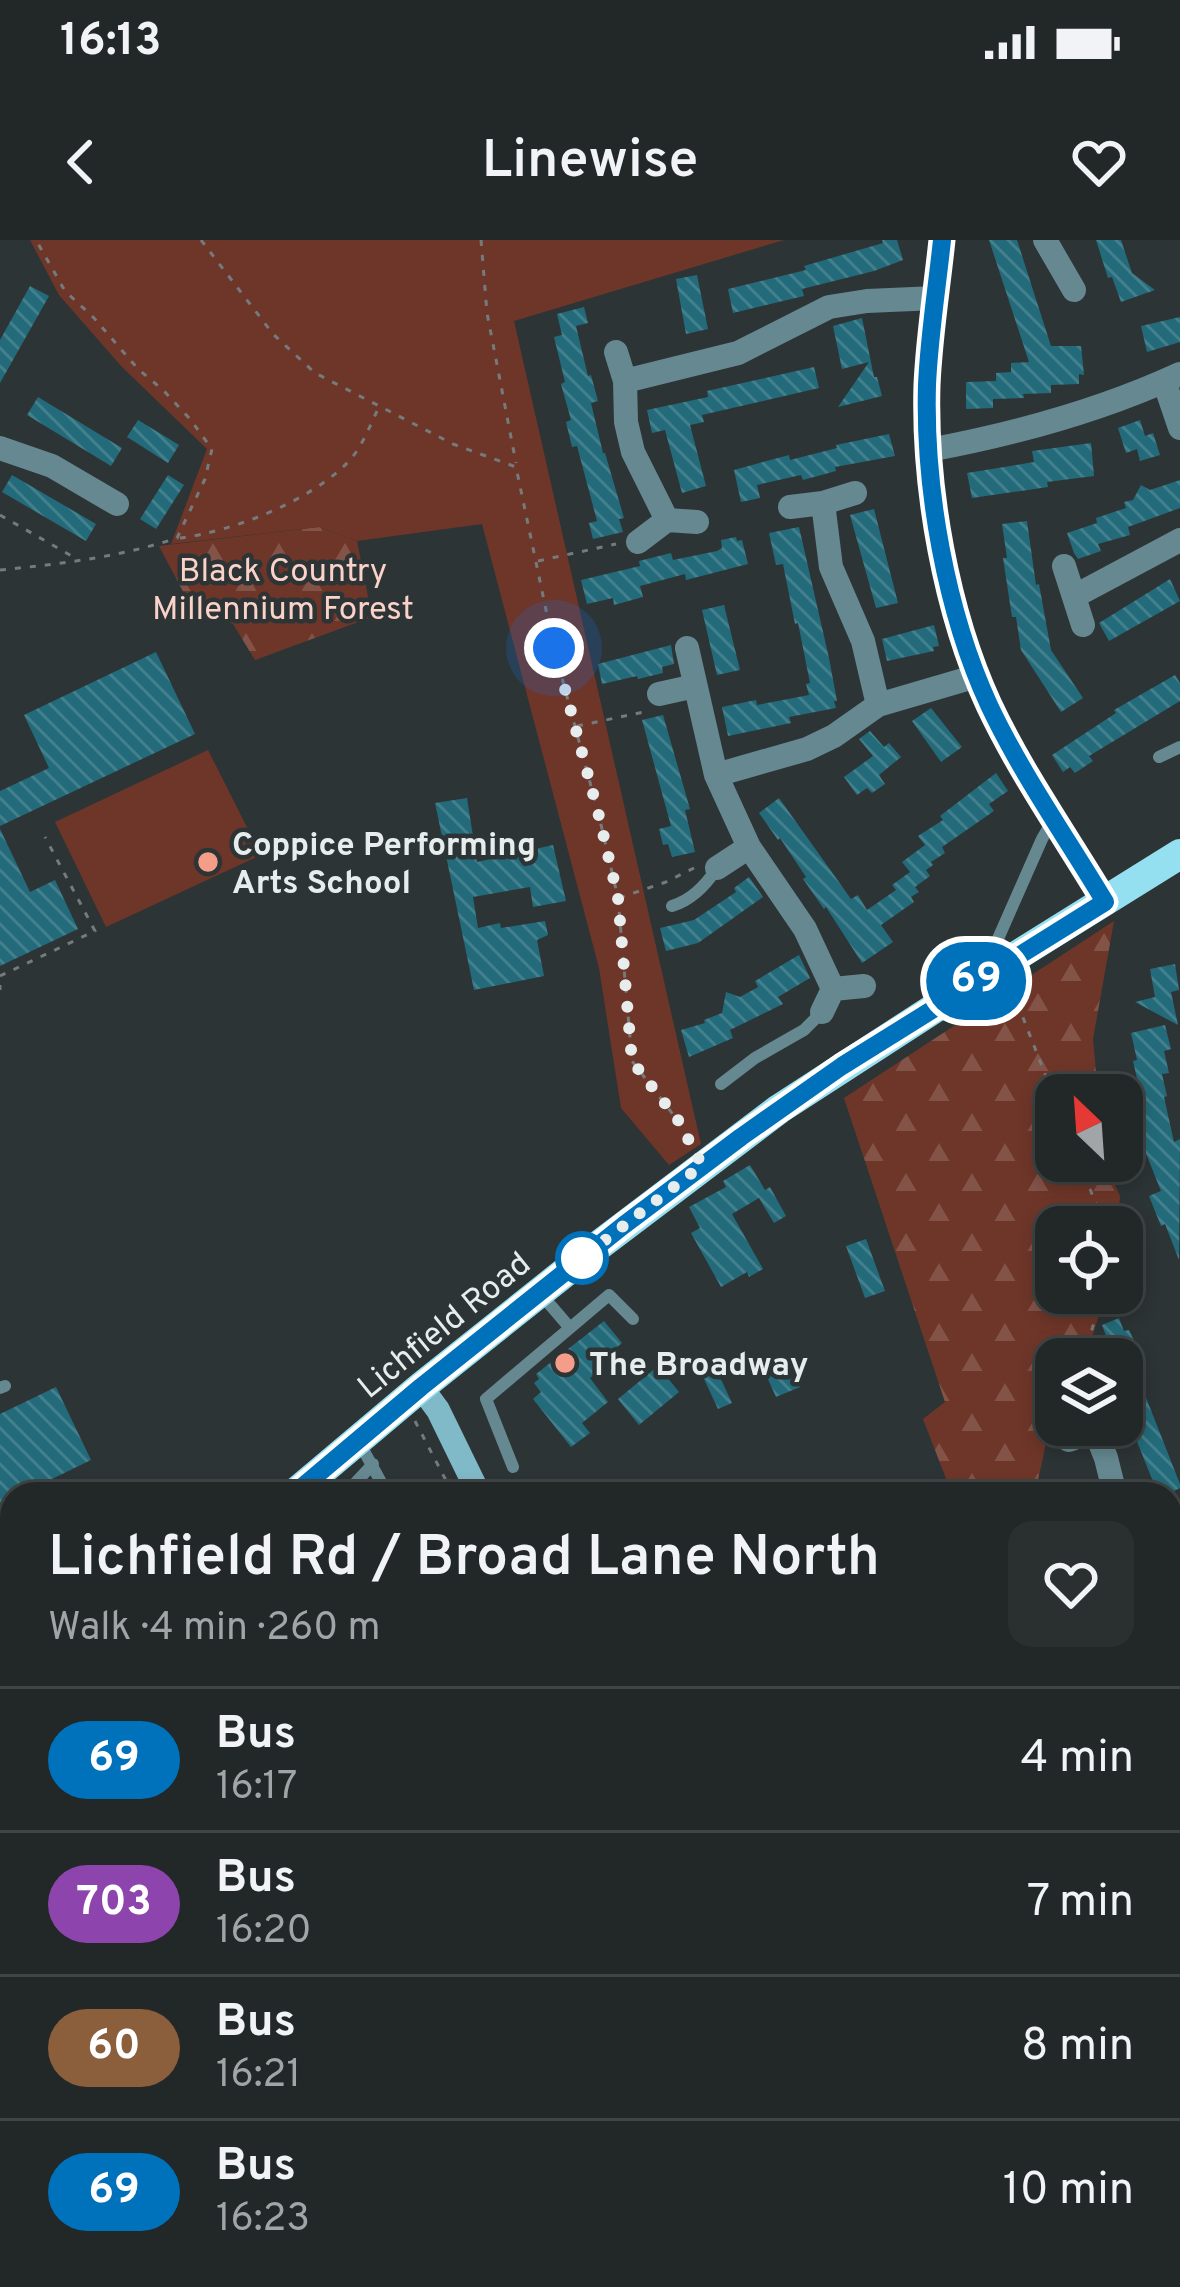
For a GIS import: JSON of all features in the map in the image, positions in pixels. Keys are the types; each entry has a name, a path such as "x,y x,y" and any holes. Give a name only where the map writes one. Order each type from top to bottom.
{"main road":[{"name":"Lichfield Road","path":"315,1482 366,1452 412,1394 702,1165 842,1066 1180,854"}],"street":[{"path":"942,240 927,384 928,450 955,606 977,676 1004,735 1105,902"},
{"path":"1048,241 1074,290"},
{"path":"625,381 738,353 829,307 936,298"},
{"path":"616,352 625,381 633,452 668,520"},
{"path":"928,450 1036,427 1172,378 1180,428"},
{"path":"0,448 52,466 118,504"},
{"path":"790,507 855,493"},
{"path":"824,503 831,567 862,641 878,705"},
{"path":"638,542 668,520 698,522"},
{"path":"1075,596 1180,540"},
{"path":"1064,566 1083,625"},
{"path":"687,648 716,775 732,815 748,847 805,929 828,1000 864,986"},
{"path":"716,775 807,749 878,705 977,676"},
{"path":"659,694 695,686"},
{"path":"717,868 748,847"},
{"path":"412,1394 438,1410 473,1482"},
{"path":"1101,1446 1112,1482"}],"lane":[{"path":"1159,757 1180,747"},
{"path":"986,975 1054,818"},
{"path":"672,906 699,890 717,868"},
{"path":"721,1084 754,1058 804,1030 828,1000"},
{"path":"539,1292 570,1328"},
{"path":"513,1467 486,1399 610,1295 633,1319"},
{"path":"351,1482 366,1452"},
{"path":"366,1452 381,1482"}],"path":[{"path":"36,240 65,291 176,404 212,449 205,479 177,538"},
{"path":"200,240 294,356 334,385 453,444 516,467"},
{"path":"482,240 487,313 516,467 554,648 618,898 632,1061 678,1120 702,1165"},
{"path":"0,570 148,548 242,525 308,492 347,464 379,407"},
{"path":"0,515 79,560"},
{"path":"536,562 638,542"},
{"path":"575,727 663,708 659,694"},
{"path":"0,976 94,931 45,836"},
{"path":"618,898 666,882 712,858 717,868"},
{"path":"986,975 1012,998 1045,1074"},
{"path":"412,1394 448,1482"}],"green space":[{"path":"30,240 784,240 514,321 701,1144 669,1165 621,1108 599,968 482,524 357,541 319,527 171,544 207,449 122,367 59,295"},
{"name":"Black Country Millennium Forest","path":"319,527 357,541 372,617 255,660 233,624 209,613 197,618 159,546"},
{"path":"208,750 261,855 106,927 55,822"},
{"path":"1114,921 1093,1039 1096,1074 1035,1074 1035,1182 1114,1182 1120,1196 1119,1206 1035,1206 1035,1314 1099,1314 1092,1338 1035,1338 1035,1446 1045,1446 1038,1482 947,1482 923,1419 945,1402 844,1098"}],"building":[{"path":"882,240 897,240 903,260 802,289 804,296 733,313 728,289 806,270 804,266"},
{"path":"989,240 1017,240 1051,346 1081,346 1084,375 1079,374 1079,384 1051,385 1051,393 993,399 993,408 966,409 966,382 996,381 996,373 1011,372 1011,363 1029,362"},
{"path":"1096,240 1121,240 1132,273 1155,290 1121,302"},
{"path":"697,275 708,329 686,334 676,279"},
{"path":"30,286 49,296 0,383 0,340"},
{"path":"584,307 588,323 576,326 598,401 591,403 603,453 624,518 619,519 623,532 593,539 589,523 597,521 566,422 571,420 554,337 562,335 557,314"},
{"path":"1180,317 1180,342 1147,352 1141,326"},
{"path":"862,318 882,396 838,407 869,362 842,369 833,326"},
{"path":"814,367 819,388 702,415 704,422 690,425 706,486 682,493 665,430 652,433 647,410"},
{"path":"38,397 122,448 111,466 27,415"},
{"path":"138,420 179,445 168,463 127,437"},
{"path":"1140,420 1145,436 1153,433 1160,455 1140,461 1137,449 1126,453 1118,428"},
{"path":"889,434 895,456 835,467 836,471 803,480 801,475 757,485 760,498 741,502 734,470"},
{"path":"1091,443 1094,476 972,498 967,473 1034,462 1032,451"},
{"path":"12,475 96,524 86,541 2,492"},
{"path":"168,475 184,485 156,529 140,519"},
{"path":"1180,480 1180,508 1128,527 1130,535 1098,544 1101,551 1078,559 1067,533 1126,508 1124,502 1133,500 1141,485 1150,490"},
{"path":"874,509 898,603 876,608 850,515"},
{"path":"1027,521 1051,650 1083,698 1061,712 1021,650 1016,617 1012,617 1002,524"},
{"path":"799,527 836,708 728,736 722,707 809,695 798,623 783,564 776,565 769,533"},
{"path":"721,540 742,540 748,564 640,586 643,597 614,605 613,598 587,604 581,580 671,553 673,560 717,551 722,548"},
{"path":"1170,579 1180,601 1109,641 1099,623"},
{"path":"724,605 740,670 717,675 702,610"},
{"path":"934,625 939,646 934,651 887,661 882,639"},
{"path":"671,645 674,664 662,667 663,673 602,684 598,664"},
{"path":"156,652 195,734 0,826 0,791 49,768 24,715"},
{"path":"1175,675 1180,701 1089,756 1093,761 1075,773 1070,767 1063,772 1052,755 1116,713 1114,710"},
{"path":"931,708 962,747 941,762 912,721"},
{"path":"663,715 690,809 685,810 695,852 672,857 659,829 671,826 642,720"},
{"path":"870,731 901,757 879,775 885,784 872,793 867,788 857,795 844,777 873,756 859,739"},
{"path":"996,773 1008,791 989,804 994,811 942,847 945,853 926,870 930,876 915,887 919,892 911,897 914,902 881,925 893,942 862,963 759,813 779,798 851,899 858,895 867,910 896,890 892,885 910,872 902,862 925,845 918,836"},
{"path":"467,798 477,862 553,845 566,901 533,907 530,887 473,897 478,928 545,921 548,935 537,940 544,976 474,990 435,803"},
{"path":"0,829 30,892 55,880 78,929 0,966"},
{"path":"749,877 763,897 698,943 666,951 660,928 694,920 736,892 734,888"},
{"path":"799,955 810,978 778,997 783,1004 730,1030 733,1038 689,1057 681,1030 722,1013 726,992 740,997 758,987 755,981"},
{"path":"1175,964 1179,990 1171,992 1178,1025 1135,1002 1155,997 1150,969"},
{"path":"1165,1025 1171,1049 1164,1051 1169,1073 1162,1074 1174,1142 1180,1139 1179,1260 1149,1196 1161,1191 1143,1146 1143,1074 1136,1074 1131,1033"},
{"path":"750,1165 765,1190 770,1187 786,1216 774,1223 759,1198 732,1214 763,1269 721,1287 691,1233 700,1228 689,1207 726,1187 723,1181"},
{"path":"866,1239 885,1291 865,1298 846,1246"},
{"path":"1119,1318 1133,1338 1101,1338 1106,1336 1102,1325"},
{"path":"604,1321 622,1343 594,1366 598,1372 590,1378 608,1402 582,1423 590,1433 571,1447 533,1399 541,1392 534,1383 539,1379 536,1374"},
{"path":"711,1358 732,1403 718,1409 697,1364"},
{"path":"778,1359 783,1371 791,1367 800,1387 776,1397 762,1366"},
{"path":"658,1366 679,1392 639,1425 618,1399"},
{"path":"56,1387 91,1460 46,1482 0,1482 0,1414"},
{"path":"1143,1390 1179,1482 1153,1482 1139,1446 1143,1446"}],"bus line":[{"name":"69","path":"308,1482 624,1225 741,1137 842,1066 1105,902 1004,735 977,676 955,606 928,450 927,384 942,240"}],"place":[{"name":"Coppice Performing Arts School","path":"208,862"},
{"name":"The Broadway","path":"565,1363"}],"route":[{"path":"554,648 618,898 632,1061 678,1120 702,1165 568,1269 582,1258"}]}
